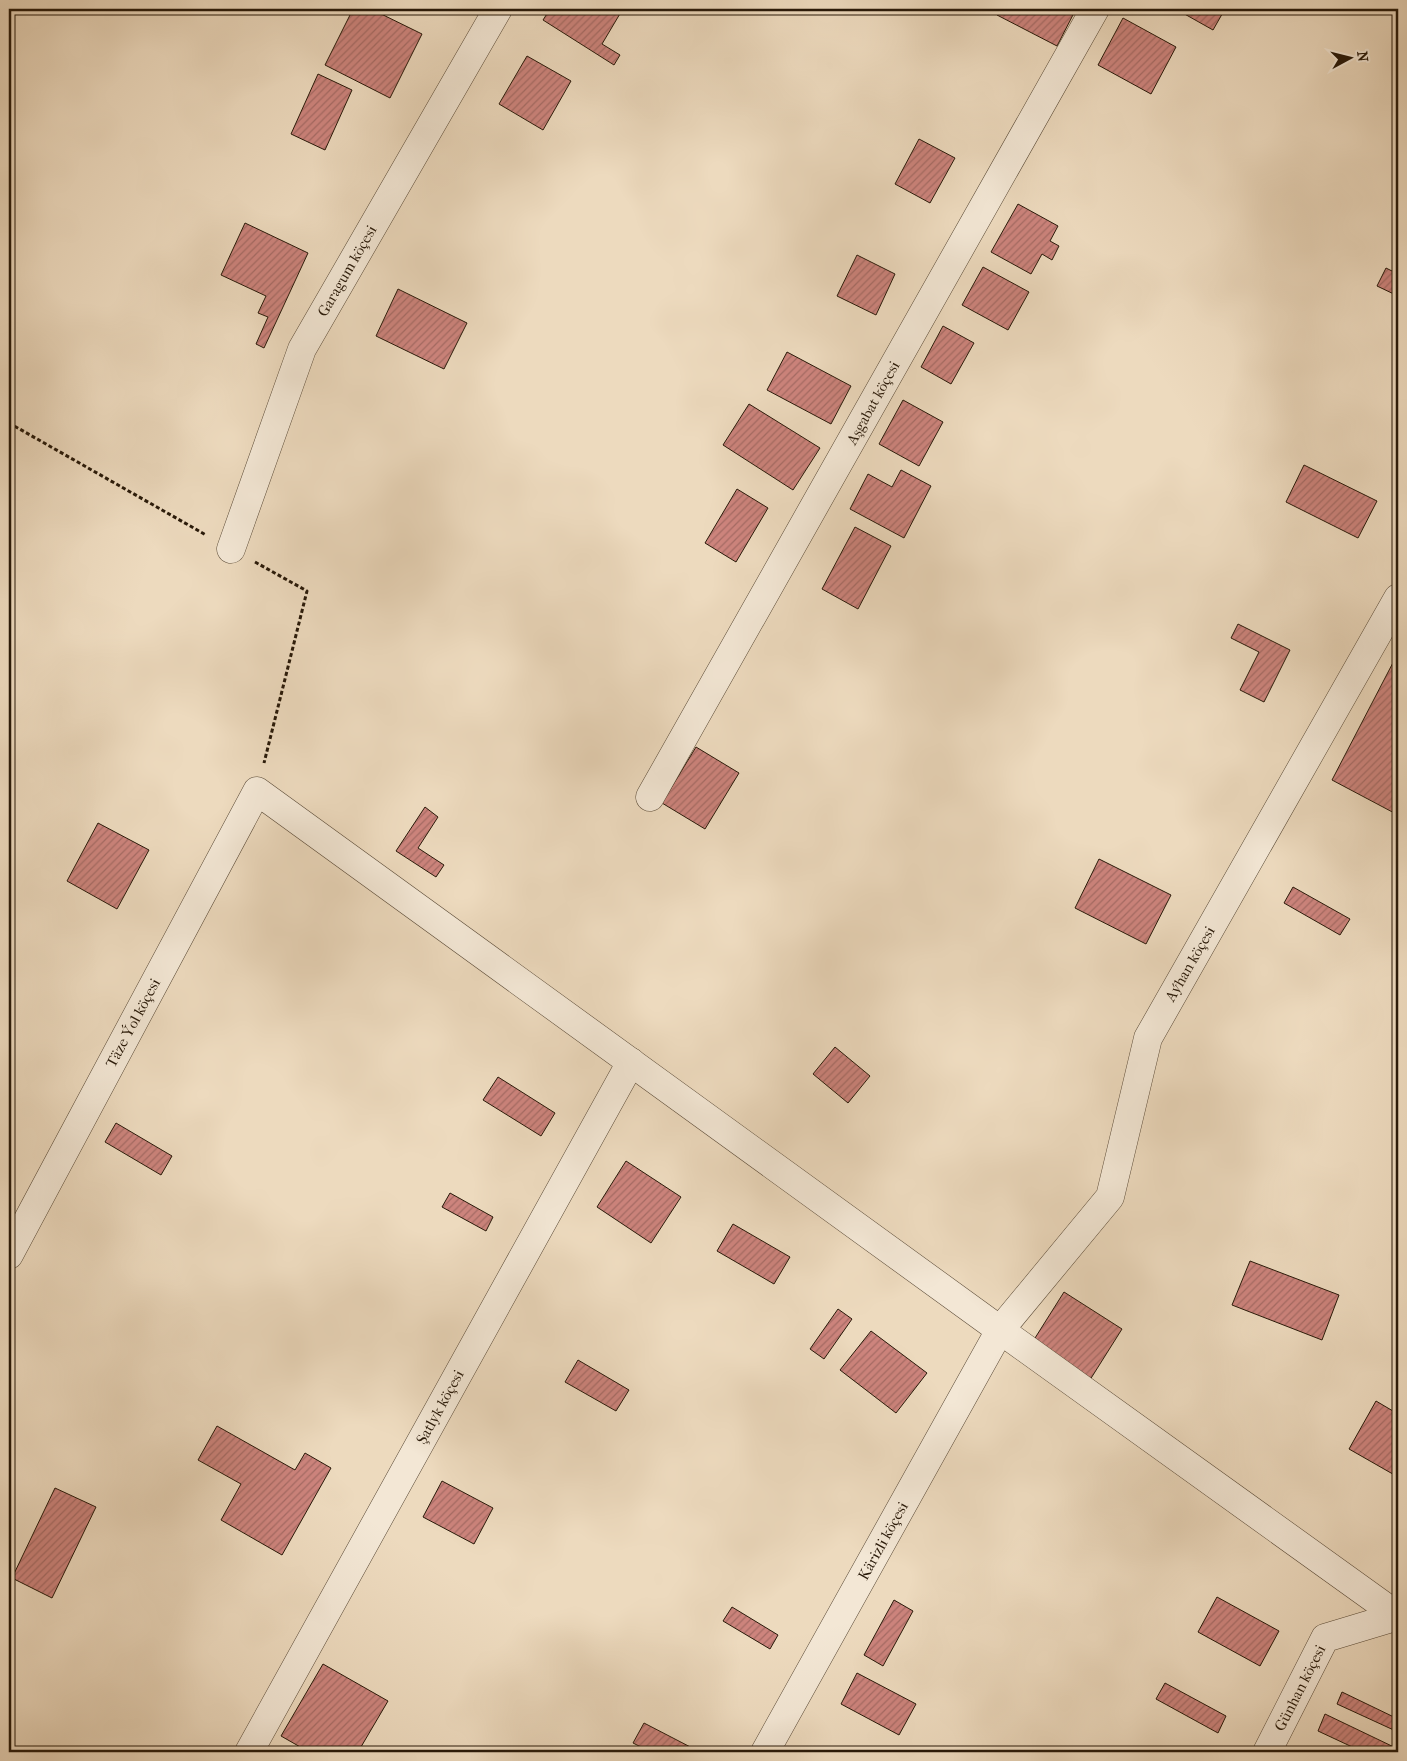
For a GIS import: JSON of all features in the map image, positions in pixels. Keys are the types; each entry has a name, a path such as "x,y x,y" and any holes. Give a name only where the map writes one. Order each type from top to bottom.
{"street":[{"name":"Garagum köçesi","path":"231,549 302,349 498,9"},
{"name":"Aşgabat köçesi","path":"650,797 1095,9"},
{"name":"Aýhan köçesi","path":"1000,1330 1110,1197 1148,1038 1398,598"},
{"path":"257,791 1398,1616"},
{"name":"Täze Ýol köçesi","path":"9,1255 257,791"},
{"name":"Şatlyk köçesi","path":"249,1752 631,1062"},
{"name":"Kärizli köçesi","path":"765,1752 1000,1330"},
{"name":"Günhan köçesi","path":"1267,1752 1325,1638 1398,1616"}],"path":[{"path":"9,423 307,591 257,791"}],"building":[{"path":"353,9 371,9 422,34 390,98 325,65"},
{"path":"550,9 617,9 621,12 602,44 620,55 614,65 543,20"},
{"path":"1000,9 1076,9 1057,46 997,15"},
{"path":"1183,9 1225,9 1213,30 1181,12"},
{"path":"1123,18 1176,47 1151,94 1098,65"},
{"path":"527,56 571,81 543,130 499,104"},
{"path":"318,74 352,90 325,150 291,134"},
{"path":"919,139 955,158 930,203 895,184"},
{"path":"1018,204 1058,226 1050,241 1059,246 1052,260 1042,254 1031,274 991,252"},
{"path":"245,223 308,253 264,348 256,344 268,317 258,313 266,296 221,275"},
{"path":"857,255 895,274 876,315 837,296"},
{"path":"983,267 1029,292 1008,330 962,305"},
{"path":"1386,268 1398,274 1398,296 1377,286"},
{"path":"398,289 467,323 444,369 376,336"},
{"path":"943,326 974,343 951,384 921,367"},
{"path":"787,352 851,386 831,424 767,390"},
{"path":"903,400 943,422 919,466 879,444"},
{"path":"749,404 820,448 793,490 723,445"},
{"path":"1304,465 1377,501 1358,538 1286,502"},
{"path":"901,470 931,486 904,538 850,509 868,474 892,487"},
{"path":"737,489 768,508 736,562 705,543"},
{"path":"855,527 891,546 858,609 822,589"},
{"path":"1238,624 1290,650 1264,702 1240,690 1259,652 1231,638"},
{"path":"1398,653 1398,815 1332,780"},
{"path":"696,747 739,773 705,829 662,803"},
{"path":"425,807 438,817 418,848 444,865 436,877 396,851"},
{"path":"98,823 149,850 117,909 67,881"},
{"path":"1099,859 1171,895 1146,944 1075,908"},
{"path":"1293,887 1350,919 1340,935 1284,903"},
{"path":"835,1047 870,1076 848,1103 813,1074"},
{"path":"498,1077 555,1113 541,1136 483,1100"},
{"path":"116,1123 172,1156 161,1175 105,1142"},
{"path":"626,1161 681,1197 651,1243 597,1207"},
{"path":"450,1193 493,1217 486,1231 442,1207"},
{"path":"733,1224 790,1257 774,1284 717,1251"},
{"path":"1250,1261 1339,1295 1322,1340 1232,1305"},
{"path":"1064,1292 1122,1329 1088,1383 1030,1346"},
{"path":"838,1309 852,1319 824,1359 810,1349"},
{"path":"871,1331 927,1373 896,1413 840,1370"},
{"path":"578,1360 629,1390 616,1411 565,1382"},
{"path":"1376,1401 1398,1414 1398,1477 1349,1449"},
{"path":"217,1426 295,1470 305,1453 331,1468 282,1555 221,1520 241,1484 198,1460"},
{"path":"442,1481 493,1508 474,1544 423,1517"},
{"path":"55,1488 96,1507 52,1598 12,1578"},
{"path":"1217,1597 1279,1631 1260,1666 1198,1632"},
{"path":"894,1600 913,1611 883,1666 864,1655"},
{"path":"732,1607 778,1635 770,1649 723,1621"},
{"path":"323,1664 388,1701 358,1752 309,1752 281,1736"},
{"path":"857,1673 916,1704 899,1735 841,1704"},
{"path":"1165,1683 1226,1716 1218,1733 1156,1699"},
{"path":"1342,1692 1398,1719 1398,1732 1337,1704"},
{"path":"1325,1714 1398,1749 1398,1752 1363,1752 1318,1731"},
{"path":"644,1723 700,1752 651,1752 633,1743"}]}
